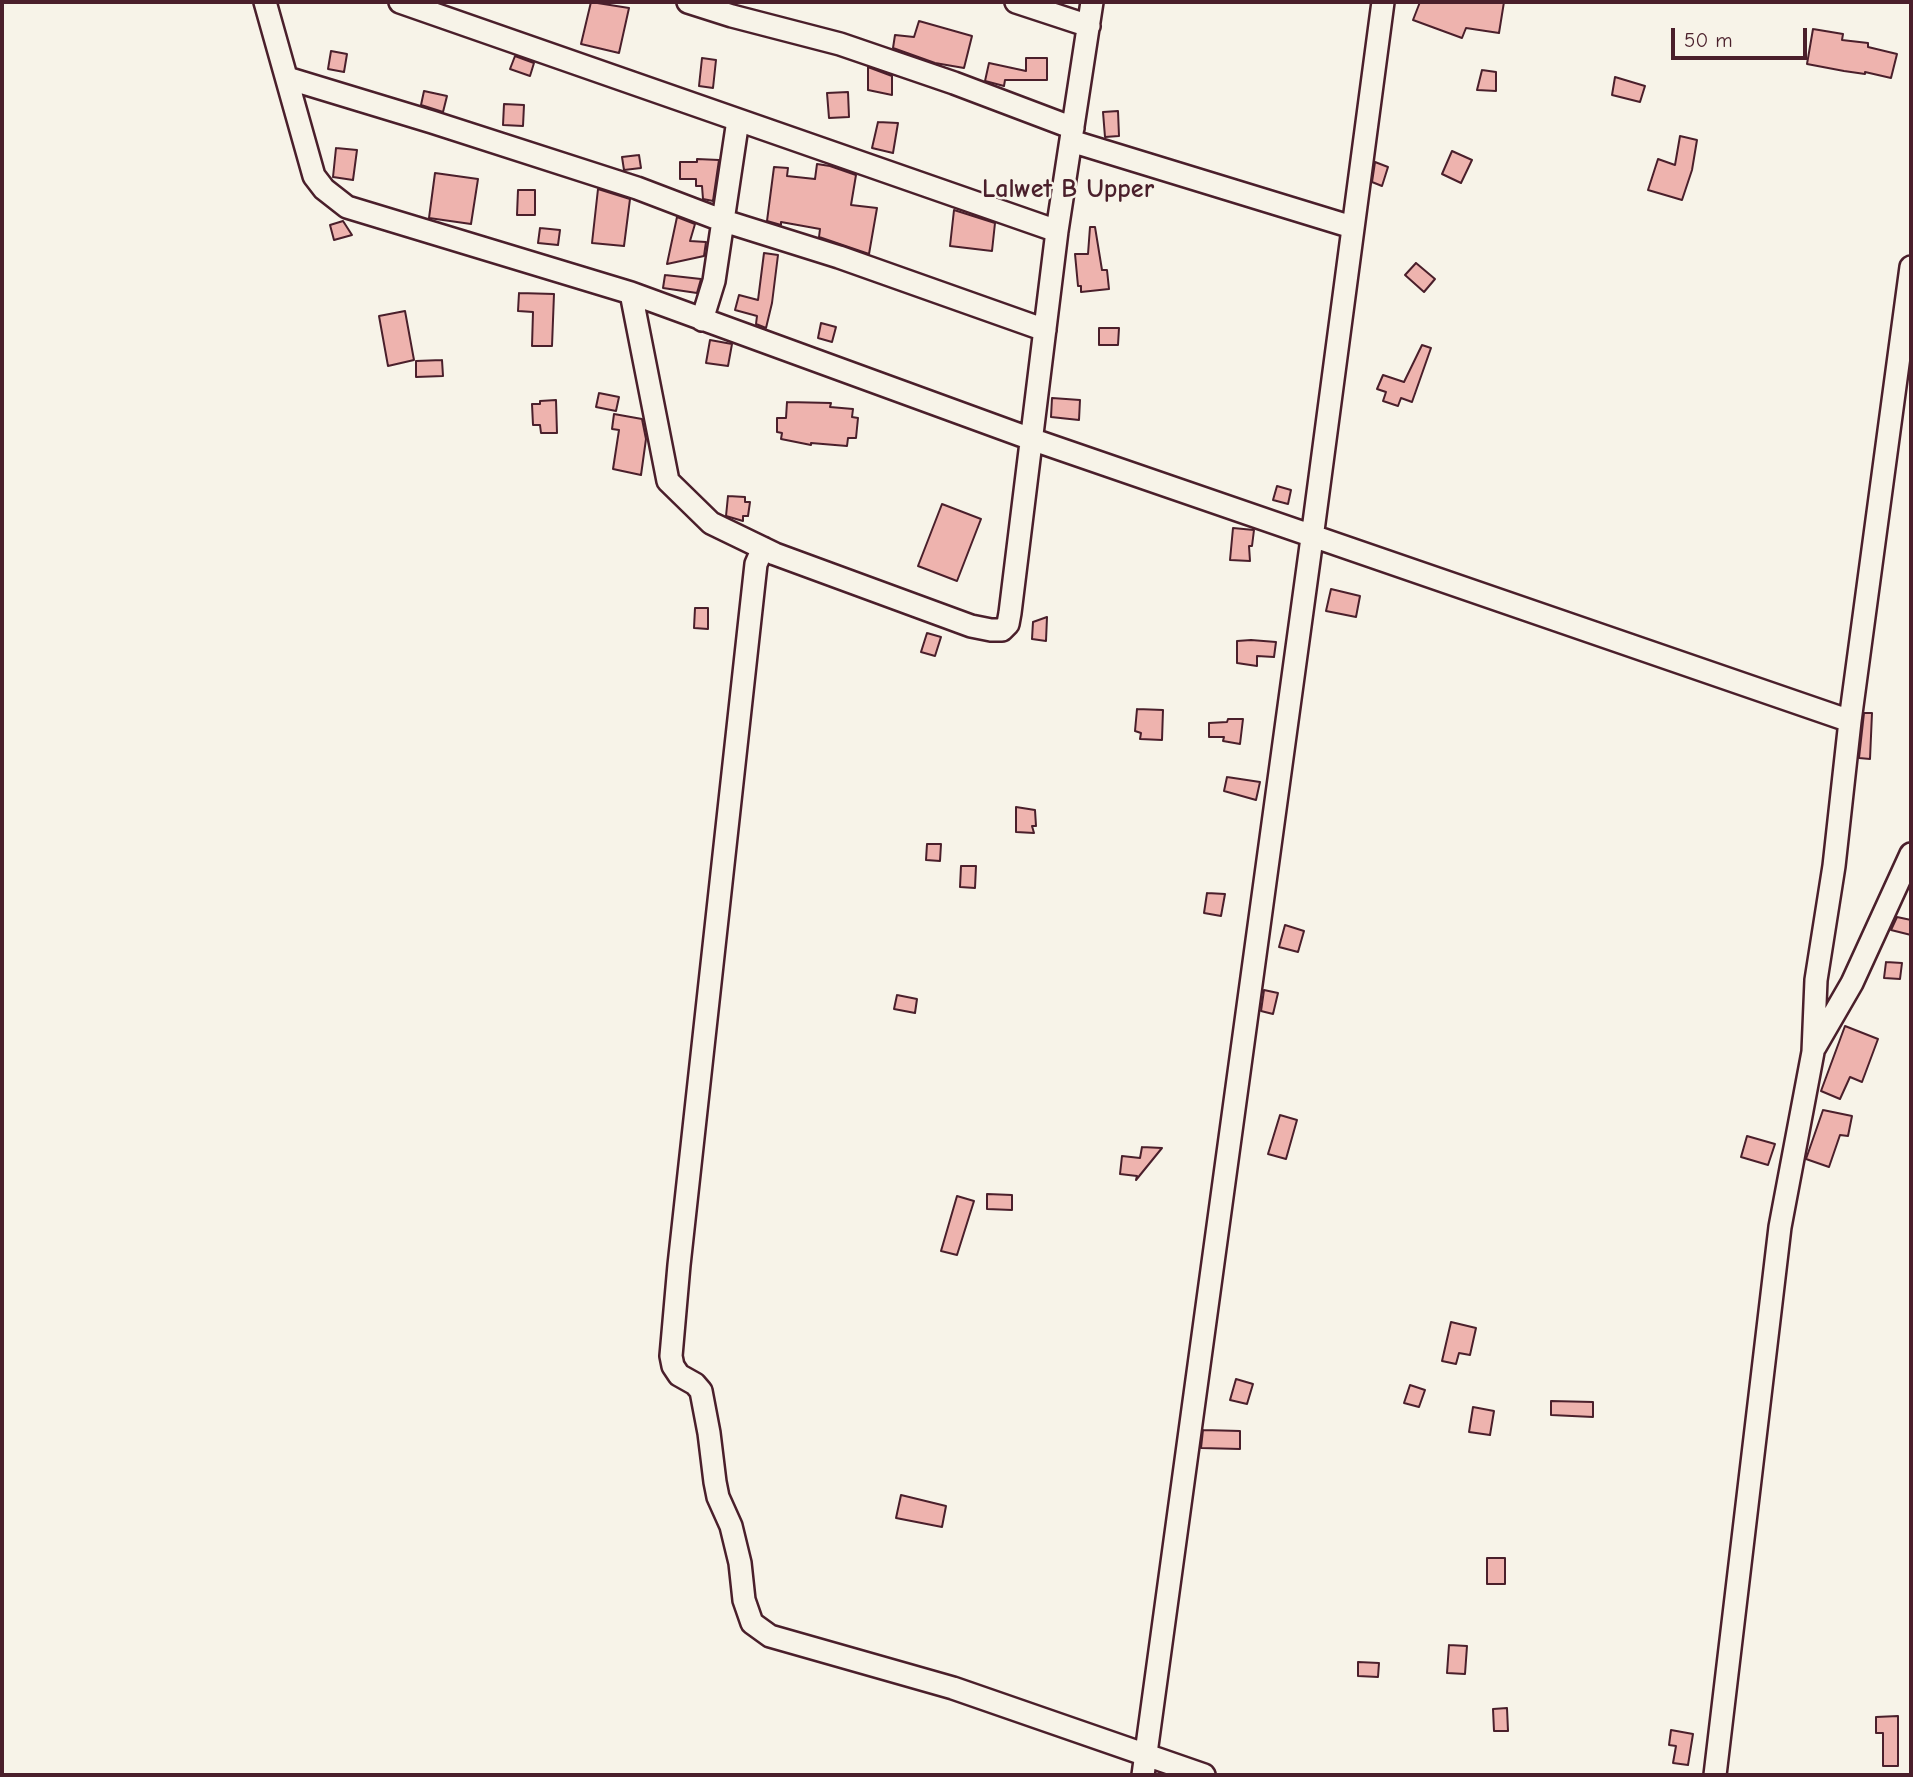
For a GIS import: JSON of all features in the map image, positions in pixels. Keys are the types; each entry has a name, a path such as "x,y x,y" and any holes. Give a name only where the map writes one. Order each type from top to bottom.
{"street":[{"path":"265,2 314,176 324,189 348,207 631,293 1312,538 1850,721"},
{"path":"400,2 1057,231"},
{"path":"688,2 734,9 840,44 954,83 1072,135 1352,227"},
{"path":"1016,2 1089,26"},
{"path":"631,293 668,481 711,523 775,554 971,626 1002,630 1008,624 1010,613 1057,231 1093,2"},
{"path":"1145,1765 1383,2"},
{"path":"287,78 624,184 721,220 839,257 1045,330"},
{"path":"702,320 714,281 738,120"},
{"path":"1715,1775 1780,1227 1813,1052 1816,980 1834,866 1850,721 1911,267"},
{"path":"763,548 756,564 671,1356 679,1375 695,1384 701,1391 715,1482 731,1526 740,1563 744,1601 752,1623 771,1636 953,1688 1145,1765 1204,1775"},
{"path":"1813,1052 1852,983 1911,854"}],"building":[{"path":"591,2 629,8 619,53 581,44"},
{"path":"1420,2 1504,2 1499,33 1466,28 1462,38 1413,20"},
{"path":"919,21 972,36 964,68 935,63 893,48 895,35 914,37"},
{"path":"1813,29 1843,34 1842,40 1868,43 1868,47 1897,54 1891,78 1807,64"},
{"path":"331,51 347,54 344,72 328,69"},
{"path":"515,56 534,63 530,76 510,69"},
{"path":"702,58 716,60 713,88 699,86"},
{"path":"1026,58 1047,58 1047,80 1005,80 1004,86 985,81 989,63 1026,71"},
{"path":"868,67 892,76 892,95 868,90"},
{"path":"1482,70 1496,72 1496,91 1477,90"},
{"path":"1615,77 1645,86 1640,102 1612,95"},
{"path":"424,91 447,96 443,112 421,105"},
{"path":"848,92 849,117 829,118 827,93"},
{"path":"504,104 524,105 523,126 503,125"},
{"path":"1118,111 1119,136 1105,137 1103,112"},
{"path":"878,122 898,123 893,153 872,148"},
{"path":"1680,136 1697,140 1692,170 1682,200 1648,190 1658,159 1675,165"},
{"path":"336,148 357,150 353,180 333,177"},
{"path":"1452,151 1472,160 1461,183 1442,174"},
{"path":"639,155 641,168 624,170 622,157"},
{"path":"697,159 719,160 713,201 703,199 702,186 696,186 696,179 680,179 680,162 697,162"},
{"path":"1375,162 1388,167 1382,186 1372,182"},
{"path":"817,164 856,175 851,205 877,208 869,254 819,237 820,229 767,221 774,167 788,168 787,176 815,179"},
{"path":"435,173 478,179 471,224 429,218"},
{"path":"598,189 630,199 624,246 592,243"},
{"path":"518,190 535,190 535,215 517,215"},
{"path":"954,210 995,223 992,251 950,246"},
{"path":"677,217 695,224 690,241 706,242 704,256 667,264"},
{"path":"343,221 352,235 334,240 330,225"},
{"path":"1090,227 1095,227 1102,270 1107,270 1109,289 1081,292 1075,254 1088,254"},
{"path":"540,228 560,230 558,245 538,243"},
{"path":"764,253 778,255 766,328 756,324 757,316 735,310 739,295 758,300"},
{"path":"1416,263 1435,279 1424,292 1405,275"},
{"path":"665,275 701,279 697,293 663,288"},
{"path":"519,293 554,294 552,346 532,346 533,312 518,311"},
{"path":"405,311 414,360 388,366 379,316"},
{"path":"821,323 836,327 832,342 818,338"},
{"path":"1099,328 1119,328 1118,345 1099,345"},
{"path":"710,340 732,344 728,366 706,363"},
{"path":"1422,345 1431,348 1412,402 1401,398 1398,406 1383,401 1386,392 1377,389 1383,375 1404,382"},
{"path":"442,360 443,376 416,377 416,361"},
{"path":"599,393 619,397 616,411 596,407"},
{"path":"1052,398 1080,400 1079,420 1051,417"},
{"path":"556,400 557,433 541,433 540,425 533,425 532,404"},
{"path":"787,402 831,403 830,407 853,409 852,417 858,418 856,438 848,438 847,446 811,445 781,439 782,433 777,432 777,418 786,418"},
{"path":"614,414 642,419 646,439 641,475 613,469 619,430 612,429"},
{"path":"1277,486 1291,490 1288,504 1273,500"},
{"path":"728,496 745,497 745,502 750,502 748,516 743,516 743,521 726,516"},
{"path":"942,504 981,519 957,581 918,566"},
{"path":"1233,528 1254,530 1252,546 1249,546 1250,561 1230,560"},
{"path":"1331,589 1360,596 1356,617 1326,611"},
{"path":"695,608 708,608 708,629 694,628"},
{"path":"1047,617 1046,641 1032,639 1033,622"},
{"path":"927,633 941,637 935,656 921,652"},
{"path":"1237,641 1276,642 1274,657 1257,656 1257,666 1237,663"},
{"path":"1137,709 1163,710 1162,740 1140,739 1141,733 1135,731"},
{"path":"1864,713 1872,713 1870,759 1859,758"},
{"path":"1228,719 1243,719 1240,744 1223,741 1224,737 1209,737 1209,723 1227,722"},
{"path":"1227,777 1260,782 1256,800 1224,791"},
{"path":"1016,807 1035,810 1036,826 1032,826 1034,833 1016,832"},
{"path":"927,844 941,844 940,861 926,860"},
{"path":"961,866 976,866 975,888 960,887"},
{"path":"1207,893 1225,894 1221,916 1204,913"},
{"path":"1897,917 1911,920 1911,935 1891,930"},
{"path":"1285,925 1304,931 1298,952 1279,947"},
{"path":"1886,962 1902,963 1900,979 1884,978"},
{"path":"1264,990 1278,993 1273,1014 1261,1011"},
{"path":"897,995 917,999 915,1013 894,1009"},
{"path":"1845,1026 1878,1039 1862,1082 1850,1077 1840,1099 1821,1091"},
{"path":"1823,1110 1852,1116 1848,1136 1840,1135 1829,1167 1806,1159"},
{"path":"1280,1115 1297,1120 1286,1159 1268,1154"},
{"path":"1747,1136 1775,1144 1768,1165 1741,1157"},
{"path":"1142,1147 1162,1148 1136,1180 1137,1176 1120,1174 1122,1156 1140,1158"},
{"path":"987,1194 1012,1195 1012,1210 987,1209"},
{"path":"957,1196 974,1201 957,1255 941,1251"},
{"path":"1451,1322 1476,1328 1470,1355 1459,1353 1456,1364 1442,1361"},
{"path":"1236,1379 1253,1384 1247,1404 1230,1400"},
{"path":"1410,1385 1425,1390 1419,1407 1404,1403"},
{"path":"1551,1401 1593,1402 1593,1417 1551,1415"},
{"path":"1473,1407 1494,1411 1490,1435 1469,1432"},
{"path":"1203,1430 1240,1431 1240,1449 1201,1448"},
{"path":"901,1495 946,1506 942,1527 896,1518"},
{"path":"1487,1558 1505,1558 1505,1584 1487,1584"},
{"path":"1449,1645 1467,1646 1465,1674 1447,1673"},
{"path":"1358,1662 1379,1663 1378,1677 1358,1676"},
{"path":"1507,1708 1508,1731 1494,1731 1493,1709"},
{"path":"1898,1716 1898,1766 1883,1766 1883,1733 1876,1733 1876,1717"},
{"path":"1671,1730 1693,1734 1688,1765 1673,1763 1676,1746 1669,1745"}],"district":[{"name":"Lalwet B Upper","path":"1068,190"}]}
